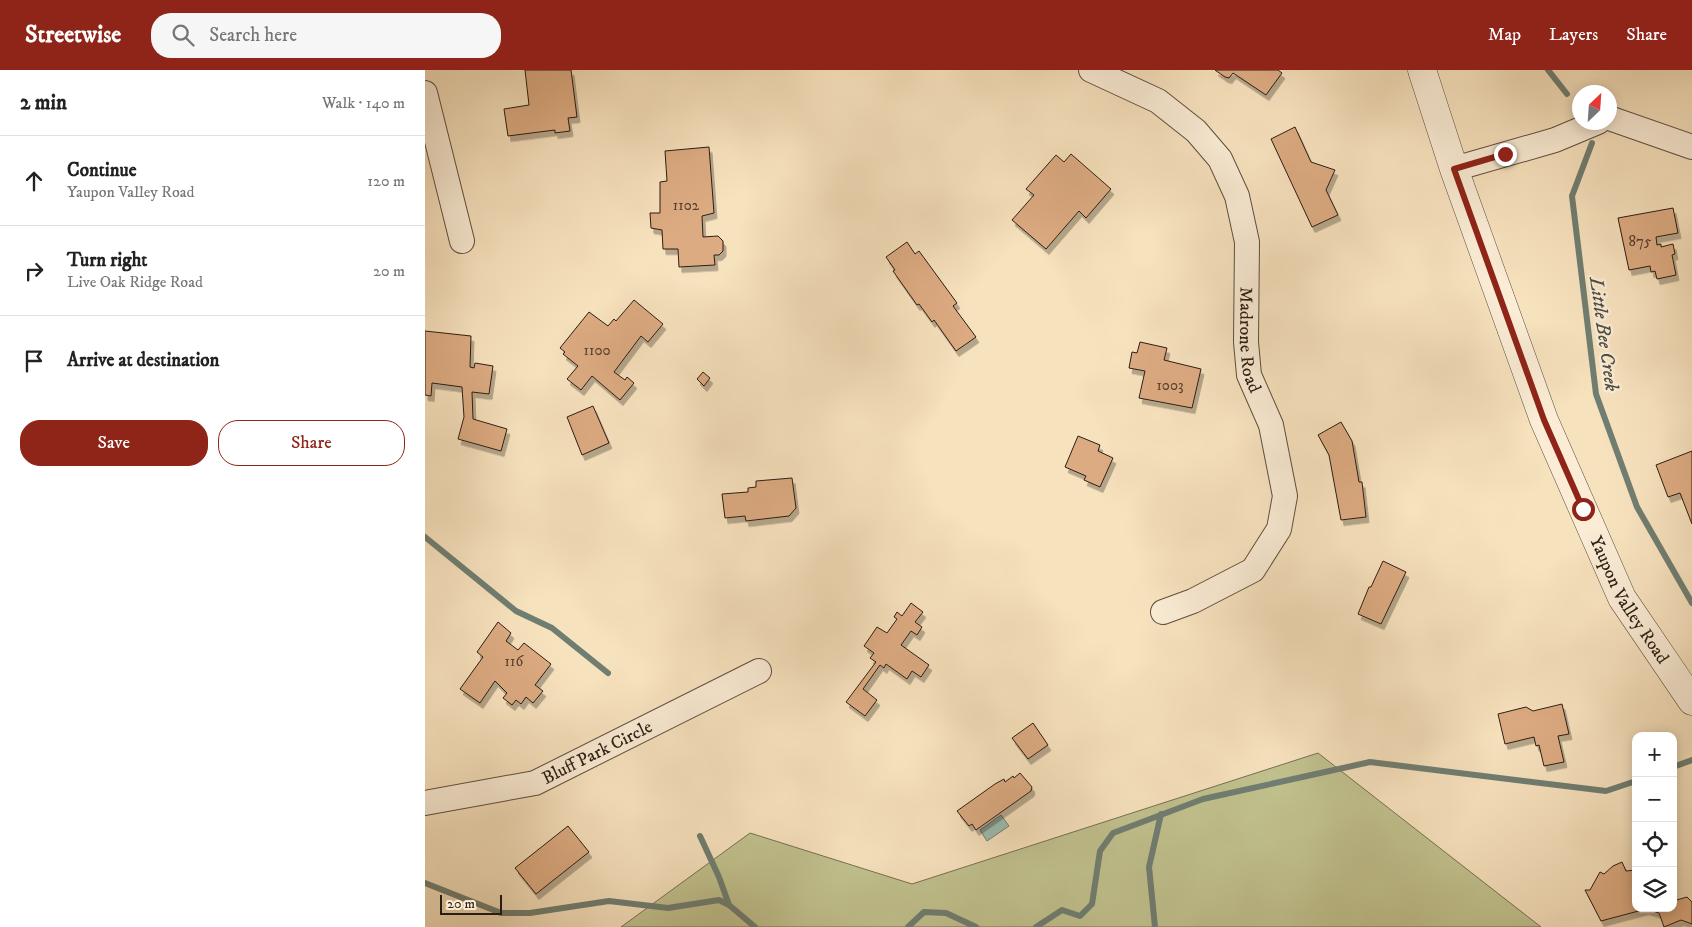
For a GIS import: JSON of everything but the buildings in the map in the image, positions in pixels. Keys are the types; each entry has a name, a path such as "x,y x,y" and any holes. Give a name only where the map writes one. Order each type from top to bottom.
{"street":[{"name":"Madrone Road","path":"1091,70 1158,101 1196,131 1220,159 1237,196 1247,242 1246,342 1249,375 1271,425 1285,496 1279,529 1253,570 1193,602 1163,612"},
{"name":"Yaupon Valley Road","path":"1422,70 1454,169 1544,420 1622,598 1692,701"},
{"path":"425,93 462,241"},
{"path":"1617,121 1692,147"},
{"path":"1454,169 1555,140 1579,130"},
{"name":"Bluff Park Circle","path":"425,803 535,784 759,671"}],"green space":[{"path":"1318,753 1541,927 621,927 750,833 912,884"}],"shaded area":[{"path":"1001,815 1009,826 987,841 980,830"}],"waterway":[{"name":"Little Bee Creek","path":"1548,70 1567,94"},
{"name":"Little Bee Creek","path":"1592,143 1572,196 1596,394 1637,507 1692,603"},
{"path":"425,537 516,611 552,628 608,673"},
{"path":"1677,766 1692,760"},
{"path":"1036,927 1062,910 1080,916 1092,904 1100,851 1113,833 1203,799 1370,762 1606,791 1632,782"},
{"path":"1155,927 1149,867 1161,814"},
{"path":"700,836 719,877 729,905"},
{"path":"425,883 501,913 530,913 609,901 668,908 719,900 729,905 755,927"},
{"path":"908,927 924,912 946,913 976,927"}],"route":[{"path":"1505,154 1454,169 1544,420 1583,509"}]}
